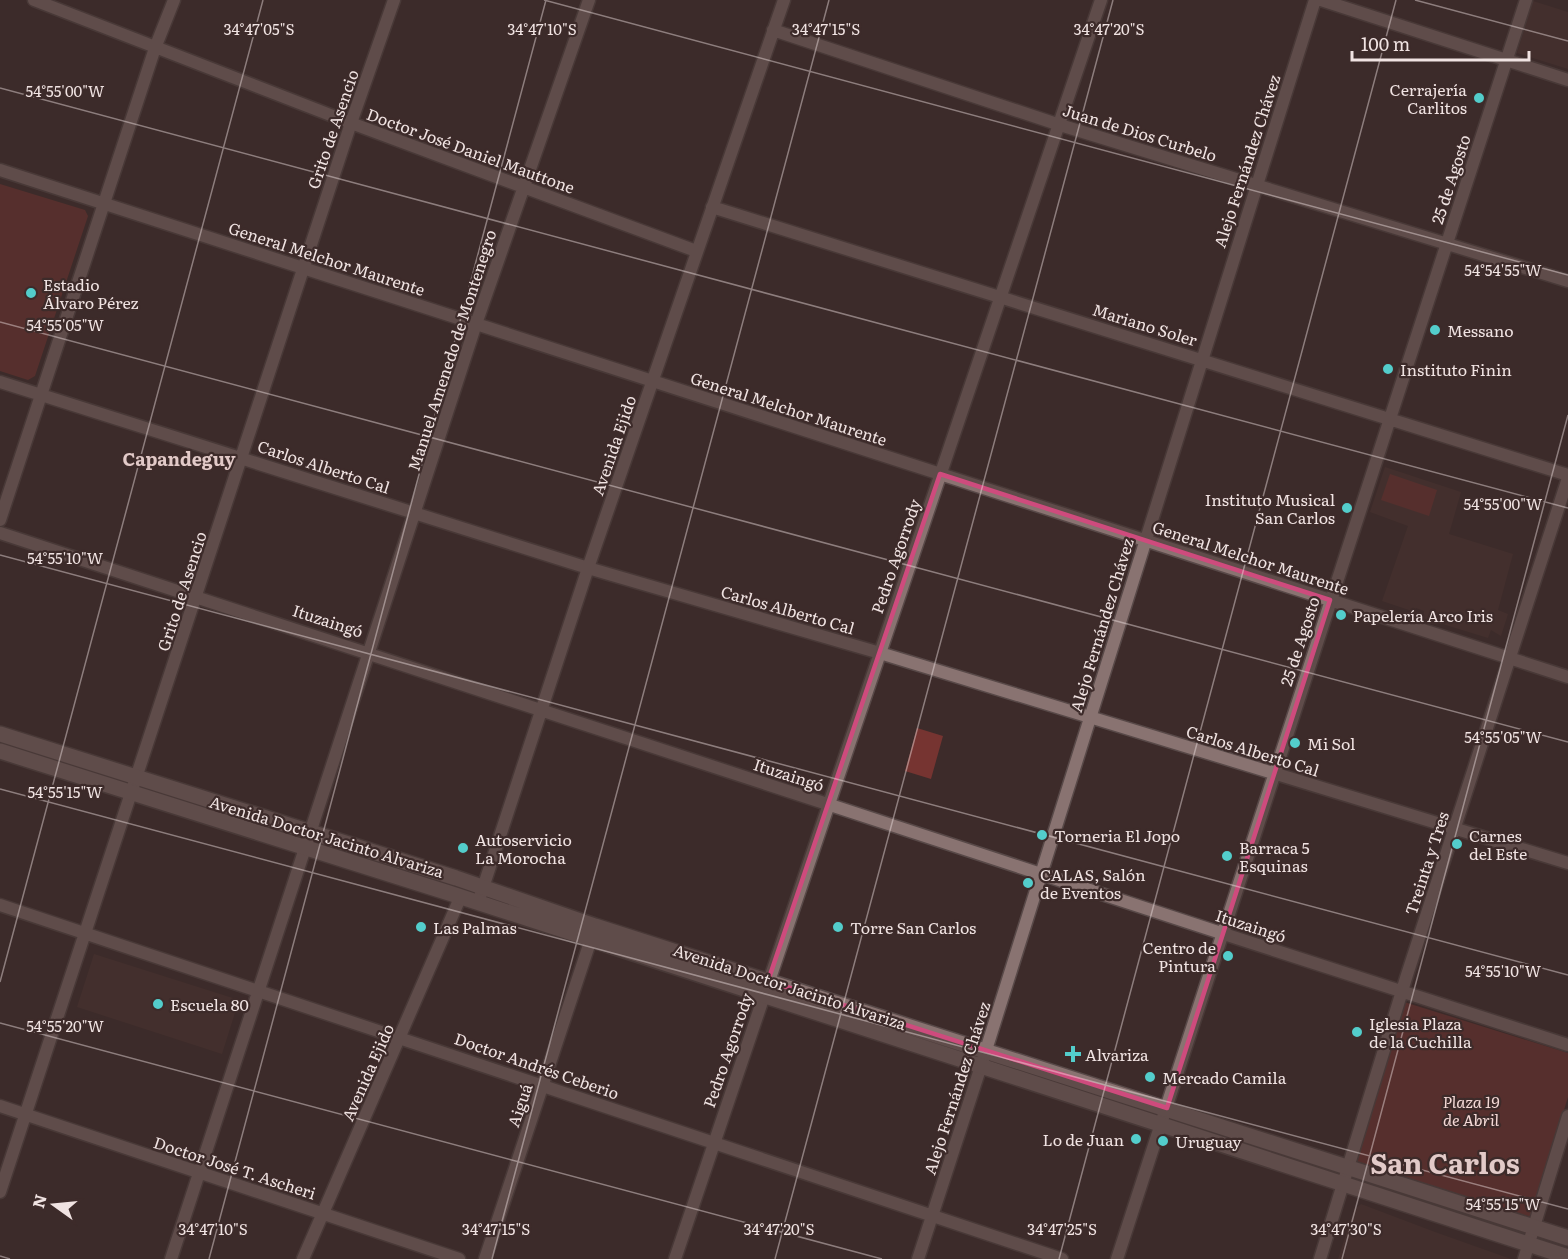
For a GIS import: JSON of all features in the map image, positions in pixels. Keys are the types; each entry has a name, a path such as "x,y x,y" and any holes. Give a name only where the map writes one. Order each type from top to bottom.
{"main road":[{"name":"Avenida Doctor Jacinto Alvariza","path":"0,734 306,849 1162,1124 1341,1184 1527,1252 1568,1257"},
{"name":"Avenida Doctor Jacinto Alvariza","path":"0,751 312,834 1568,1238"}],"street":[{"name":"Doctor José Daniel Mauttone","path":"34,0 522,188 696,251"},
{"path":"0,520 155,48 174,0"},
{"name":"Grito de Asencio","path":"0,1192 303,268 394,0"},
{"name":"Manuel Amenedo de Montenegro","path":"171,1259 258,991 312,834 476,324 589,0"},
{"name":"Avenida Ejido","path":"478,903 588,568 784,0"},
{"name":"Pedro Agorrody","path":"675,1259 1101,0"},
{"name":"Alejo Fernández Chávez","path":"918,1259 981,1066 1255,184 1315,0"},
{"path":"1321,0 1568,80"},
{"name":"25 de Agosto","path":"1117,1259 1526,0"},
{"name":"Juan de Dios Curbelo","path":"773,30 1059,125 1568,281"},
{"name":"General Melchor Maurente","path":"0,170 1568,677"},
{"name":"Mariano Soler","path":"712,207 1390,418 1568,477"},
{"name":"Carlos Alberto Cal","path":"0,382 588,568 879,653 1568,863"},
{"name":"Treinta y Tres","path":"1320,1259 1346,1167 1568,477"},
{"name":"Ituzaingó","path":"0,532 370,651 541,710 1041,875 1568,1045"},
{"name":"Avenida Ejido","path":"303,1259 460,898"},
{"name":"Doctor Andrés Ceberio","path":"0,905 1062,1259"},
{"name":"Aiguá","path":"484,1259 595,926"},
{"name":"Doctor José T. Ascheri","path":"0,1106 459,1259"},
{"path":"1527,1252 1568,1116"}],"highlighted area":[{"path":"940,474 1330,600 1167,1108 768,981"}],"shaded area":[{"path":"1533,1 1568,12 1568,69 1517,53"},
{"path":"1385,467 1461,492 1449,534 1513,554 1498,610 1508,614 1501,636 1491,630 1488,638 1423,618 1424,611 1416,608 1415,612 1382,601 1408,526 1370,512"},
{"name":"Escuela 80","path":"94,954 239,1000 222,1054 77,1007"},
{"path":"1361,1204 1511,1259 1338,1259 1354,1210"}],"green space":[{"name":"Estadio Álvaro Pérez","path":"0,184 85,210 88,216 35,376 28,380 0,371"},
{"path":"1390,474 1437,490 1429,516 1381,500"},
{"path":"917,728 943,736 931,779 905,771"},
{"name":"Plaza 19 de Abril","path":"1404,1002 1568,1053 1568,1097 1531,1217 1353,1160"}],"place":[{"name":"Cerrajería Carlitos","path":"1479,98"},
{"name":"Estadio Álvaro Pérez","path":"31,293"},
{"name":"Messano","path":"1435,330"},
{"name":"Instituto Finin","path":"1388,369"},
{"name":"Instituto Musical San Carlos","path":"1347,508"},
{"name":"Papelería Arco Iris","path":"1341,615"},
{"name":"Mi Sol","path":"1295,743"},
{"name":"Torneria El Jopo","path":"1042,835"},
{"name":"Carnes del Este","path":"1457,844"},
{"name":"Autoservicio La Morocha","path":"463,848"},
{"name":"Barraca 5 Esquinas","path":"1227,856"},
{"name":"CALAS, Salón de Eventos","path":"1028,883"},
{"name":"Las Palmas","path":"421,927"},
{"name":"Torre San Carlos","path":"838,927"},
{"name":"Centro de Pintura","path":"1228,956"},
{"name":"Escuela 80","path":"158,1004"},
{"name":"Iglesia Plaza de la Cuchilla","path":"1357,1032"},
{"name":"Alvariza","path":"1073,1054"},
{"name":"Mercado Camila","path":"1150,1077"},
{"name":"Lo de Juan","path":"1136,1139"},
{"name":"Uruguay","path":"1163,1141"}],"district":[{"name":"Capandeguy","path":"179,458"},
{"name":"San Carlos","path":"1445,1162"}]}
